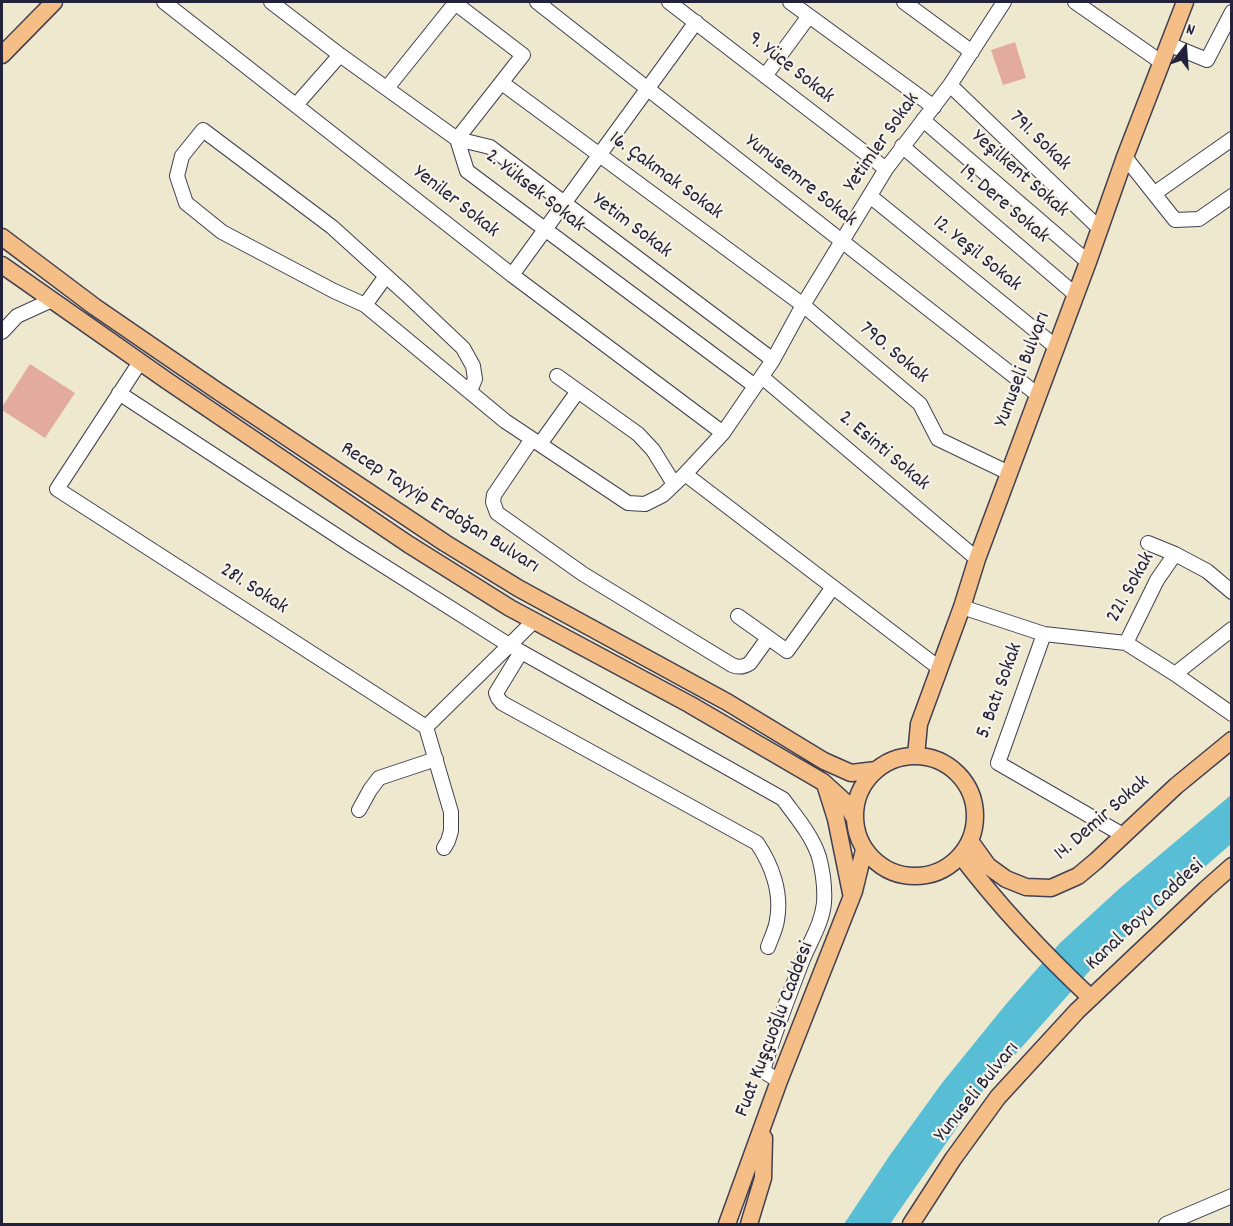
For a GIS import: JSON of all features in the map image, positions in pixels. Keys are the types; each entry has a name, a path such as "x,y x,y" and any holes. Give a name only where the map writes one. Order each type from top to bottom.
{"main road":[{"path":"2,55 54,2"},
{"name":"Yunuseli Bulvarı","path":"916,756 919,724 977,559 1125,157 1185,2"},
{"name":"Recep Tayyip Erdoğan Bulvarı","path":"2,237 105,314 235,403 445,543 518,588 727,702 824,761 851,773 876,770"},
{"name":"Recep Tayyip Erdoğan Bulvarı","path":"2,265 408,544 510,608 689,704 824,783 845,802 855,819"},
{"name":"14. Demir Sokak","path":"970,841 988,866 1006,879 1026,887 1051,888 1078,876 1176,786 1232,740"},
{"path":"916,756 932,759 956,772 970,793 975,816 970,841 961,856 936,873 913,876 887,870 864,850 856,832 855,808 859,793 876,770 900,758 916,756"},
{"path":"824,783 836,819 851,897"},
{"name":"Fuat Kuşçuoğlu Caddesi","path":"727,1224 779,1081 851,897 864,850"},
{"path":"961,856 1012,918 1086,993"},
{"name":"Kanal Boyu Caddesi","path":"1086,993 1232,866"},
{"name":"Yunuseli Bulvarı","path":"911,1224 953,1159 999,1096 1077,1011 1086,993"},
{"path":"749,1224 763,1178 764,1122"}],"street":[{"name":"Yeniler Sokak","path":"164,2 512,274 723,433"},
{"path":"271,2 340,55 457,139 523,55 456,2 387,88"},
{"name":"Yunusemre Sokak","path":"537,2 1038,395"},
{"name":"9. Yüce Sokak","path":"669,2 886,169"},
{"path":"790,2 934,107"},
{"path":"904,2 972,52"},
{"name":"Yetimler Sokak","path":"386,276 332,227 203,130 182,156 177,176 186,203 222,232 365,305 506,421 628,503 645,504 663,495 723,433 773,360 886,169 950,85 1004,2"},
{"path":"1075,2 1161,62"},
{"path":"1168,44 1207,60 1232,12"},
{"path":"765,76 809,16"},
{"path":"512,274 696,22"},
{"path":"296,105 340,55"},
{"name":"16. Çakmak Sokak","path":"502,82 803,306"},
{"name":"791. Sokak","path":"950,85 1100,229"},
{"name":"Yeşilkent Sokak","path":"923,120 1088,262"},
{"name":"Yetim Sokak","path":"457,139 490,147 773,360"},
{"name":"2. Yüksek Sokak","path":"457,139 467,171 758,381"},
{"path":"1155,193 1232,139"},
{"name":"19. Dere Sokak","path":"902,146 1076,295"},
{"path":"1125,157 1175,220 1199,219 1232,196"},
{"name":"12. Yeşil Sokak","path":"870,196 1056,347"},
{"path":"365,305 386,276 463,348 473,366 475,380 470,391"},
{"path":"2,332 17,316 52,300"},
{"name":"790. Sokak","path":"803,306 920,404 938,439 1009,473"},
{"name":"281. Sokak","path":"140,362 57,489 426,727"},
{"path":"557,375 638,434 653,450 674,484"},
{"name":"2. Esinti Sokak","path":"758,381 977,559"},
{"path":"578,391 494,495 493,502 497,513 583,574 732,665 747,666 768,638"},
{"path":"119,393 515,649 783,799 809,836 818,855 823,878 824,902 820,922 778,1024 763,1071 779,1081"},
{"path":"684,474 939,668"},
{"path":"1148,543 1208,571 1232,592"},
{"name":"221. Sokak","path":"1126,643 1157,579 1175,554"},
{"path":"738,616 787,651 833,587"},
{"path":"962,607 1044,634 1126,643 1232,714"},
{"path":"534,621 515,649 496,693 498,698 502,703 757,843 773,874 778,897 777,922 768,947"},
{"path":"1175,674 1232,629"},
{"name":"5. Batı Sokak","path":"1044,634 998,763 1123,836"},
{"path":"444,848 451,831 451,812 426,727 515,649"},
{"path":"359,810 379,778 436,759"},
{"path":"1166,1224 1232,1196"}],"water":[{"path":"1231,795 1231,844 1093,967 981,1093 890,1224 844,1224 942,1083 1007,1003 1060,943 1119,889"}],"building":[{"path":"1015,42 1026,78 1003,85 991,50"},
{"path":"30,364 75,393 45,438 2,410"}]}
